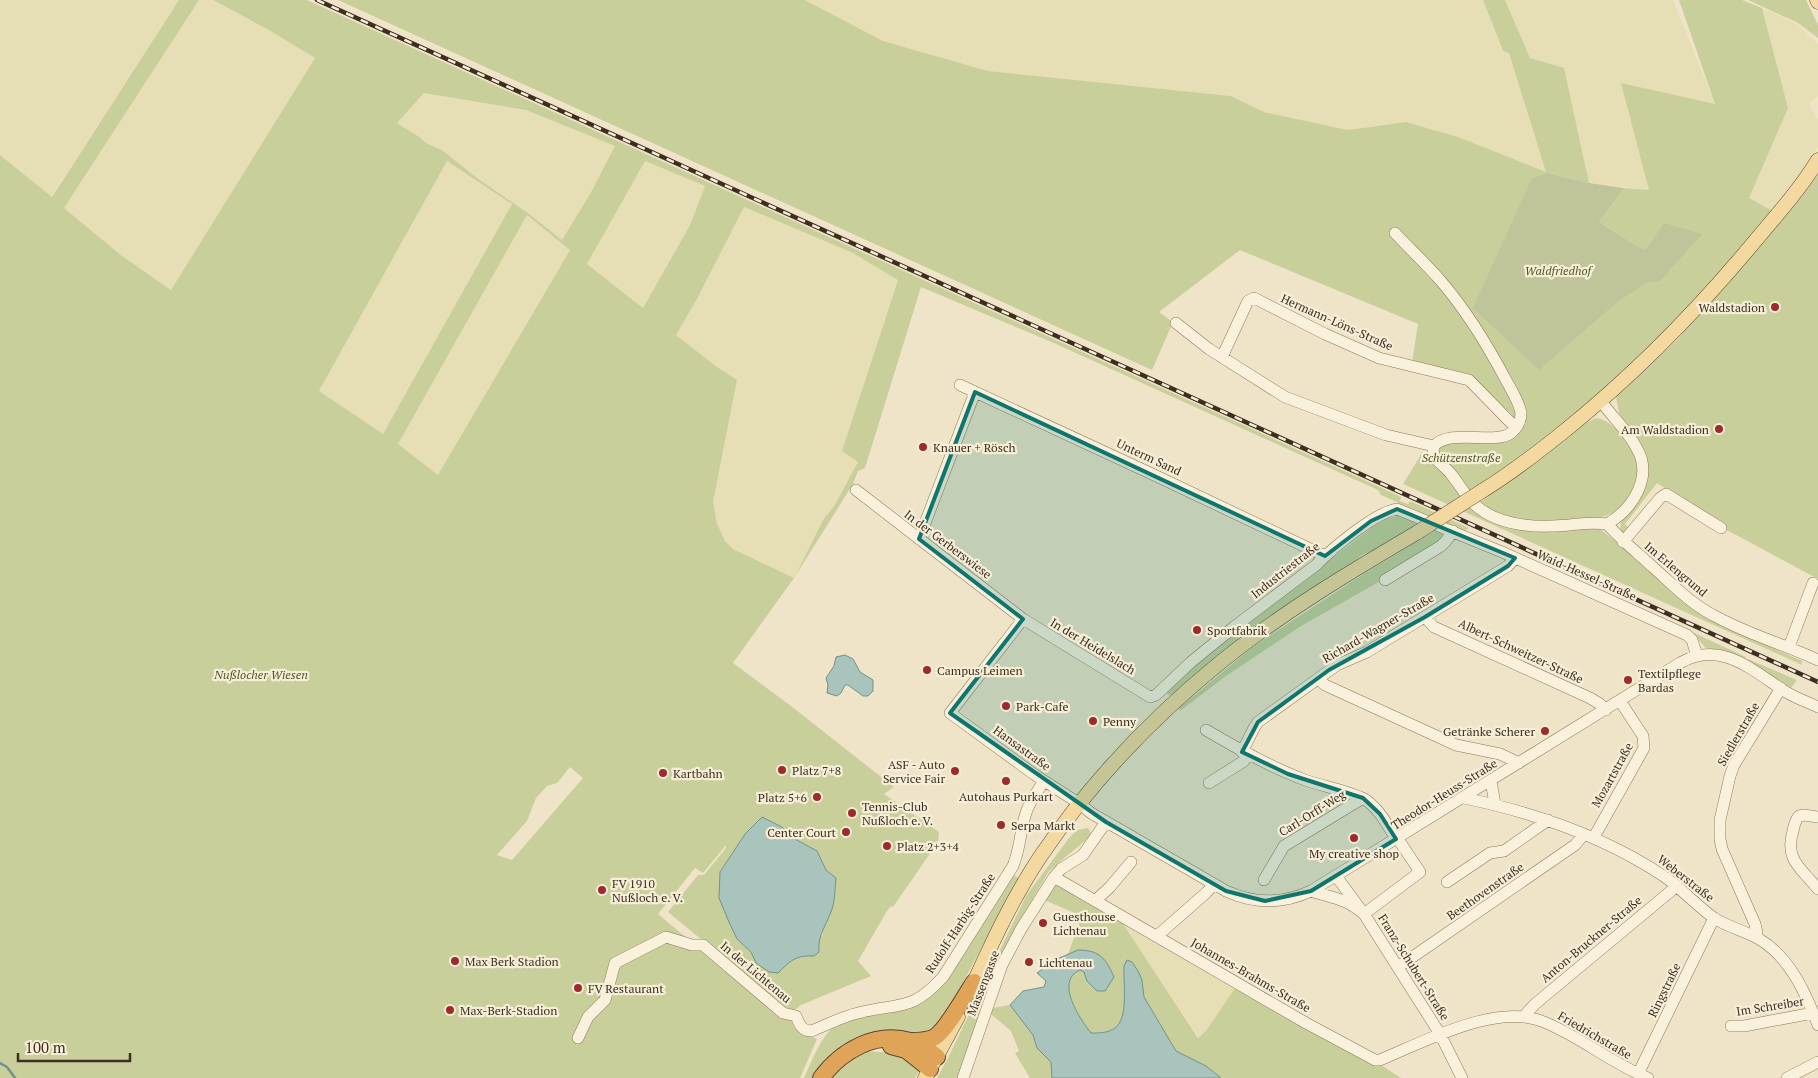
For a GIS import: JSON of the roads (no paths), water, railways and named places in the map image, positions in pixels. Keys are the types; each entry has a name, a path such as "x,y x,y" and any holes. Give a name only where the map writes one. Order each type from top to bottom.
{"highway":[{"path":"821,1078 842,1056 879,1038 924,1041 934,1037 943,1029 974,982"},
{"path":"911,1041 930,1068"},
{"path":"867,1043 906,1050 930,1068"}],"main road":[{"path":"930,1068 953,1028 1010,908 1029,875 1080,804 1142,733 1177,699 1255,636 1321,591 1482,491 1546,446 1601,401 1670,336 1727,275 1818,160"}],"street":[{"path":"1395,233 1439,279 1481,336 1520,408 1520,418 1516,428 1504,437 1450,439 1439,442 1434,446 1433,454 1435,458 1451,474 1469,499 1480,509 1494,518 1535,526 1597,522 1606,524 1614,520 1634,499 1640,486 1643,470 1641,457 1636,447 1601,401"},
{"name":"Hermann-Löns-Straße","path":"1222,357 1248,301 1254,298 1317,330 1379,358 1469,380 1516,428"},
{"path":"1176,323 1222,357 1286,397 1386,435 1434,446"},
{"name":"Unterm Sand","path":"960,386 1325,556"},
{"path":"919,539 975,392"},
{"name":"In der Gerberswiese","path":"856,490 1024,619"},
{"path":"1623,542 1660,498 1666,494 1721,528"},
{"name":"Industriestraße","path":"1148,696 1156,695 1191,662 1234,627 1371,521 1393,509 1403,510 1452,531"},
{"name":"Im Erlengrund","path":"1606,524 1623,542 1684,596 1706,612 1740,629 1818,660"},
{"path":"1385,580 1440,546 1446,541 1452,531"},
{"name":"Waid-Hessel-Straße","path":"1452,531 1687,635 1692,640 1698,656"},
{"name":"Richard-Wagner-Straße","path":"1245,753 1258,722 1338,665 1367,652 1425,617 1508,566 1515,558"},
{"path":"1789,647 1813,583"},
{"name":"Albert-Schweitzer-Straße","path":"1425,617 1434,627 1590,698 1606,710"},
{"name":"Hansastraße","path":"1024,619 950,713 1044,781 1080,804"},
{"name":"In der Heidelslach","path":"1024,619 1148,696"},
{"name":"Theodor-Heuss-Straße","path":"1080,804 1106,822 1235,895 1258,901 1286,900 1311,891 1336,876 1684,661 1698,656 1718,655 1739,661 1781,688 1818,707"},
{"path":"1318,679 1324,685 1456,744 1500,754 1519,764"},
{"name":"Siedlerstraße","path":"1756,937 1756,924 1722,849 1719,826 1734,765 1781,688"},
{"name":"Mozartstraße","path":"1589,836 1644,748 1642,736 1620,701"},
{"path":"1206,730 1245,753 1301,779 1363,798 1374,807 1420,872 1364,914"},
{"path":"1208,783 1244,761 1245,753"},
{"name":"Rudolf-Harbig-Straße","path":"902,1006 918,1000 930,991 943,977 1013,866 1019,850 1028,807 1044,781"},
{"path":"1491,781 1495,804"},
{"name":"Carl-Orff-Weg","path":"1264,880 1284,846 1363,798"},
{"name":"Weberstraße","path":"1464,798 1495,804 1548,820 1630,855 1677,886 1714,918 1756,937 1773,950 1788,966 1803,990 1818,1025"},
{"path":"1818,817 1798,816 1790,841 1792,857 1818,890"},
{"path":"1447,882 1490,853 1504,851 1548,820"},
{"path":"1054,876 1060,869 1082,855 1106,822"},
{"name":"Beethovenstraße","path":"1398,967 1589,836"},
{"path":"1096,900 1131,862"},
{"name":"Johannes-Brahms-Straße","path":"1054,876 1375,1060 1383,1059 1440,1034"},
{"name":"Massengasse","path":"963,1078 1002,967 1054,876"},
{"name":"Franz-Schubert-Straße","path":"1336,876 1364,914 1440,1034 1462,1078"},
{"path":"1157,936 1214,884"},
{"name":"Anton-Bruckner-Straße","path":"1524,1016 1535,1004 1677,886"},
{"name":"Franz-Schubert-Straße","path":"1311,891 1339,898 1364,914"},
{"name":"Ringstraße","path":"1643,1076 1714,918"},
{"name":"In der Lichtenau","path":"578,1038 588,1017 605,1000 615,963 666,937 692,946 703,945 783,1013 796,1016 806,1031 811,1031 839,1018 857,1013 902,1006"},
{"name":"Im Schreiber","path":"1731,1026 1744,1026 1813,1013"},
{"name":"Friedrichstraße","path":"1440,1034 1481,1021 1524,1016 1545,1022 1590,1045 1621,1066 1643,1076"},
{"path":"1794,1077 1818,1062"}],"water":[{"path":"845,655 853,659 860,672 873,680 873,691 868,696 863,696 848,685 845,685 837,696 827,693 828,685 826,678 834,666 836,657"},
{"path":"762,817 782,827 795,839 817,851 826,870 836,878 833,906 821,934 819,952 814,956 803,956 794,959 778,973 769,972 756,963 751,952 737,939 719,898 720,872 745,834"},
{"path":"1078,950 1086,950 1101,957 1108,965 1114,977 1105,991 1097,991 1087,981 1084,972 1080,970 1073,975 1069,983 1069,991 1076,1010 1091,1033 1109,1031 1119,1023 1124,1008 1124,966 1127,960 1132,962 1138,971 1142,980 1144,997 1176,1051 1206,1066 1221,1078 1052,1078 1051,1062 1037,1048 1033,1035 1010,1005 1023,991 1044,987 1046,981 1037,973 1057,959"}],"waterway":[{"path":"0,1063 7,1067 15,1078"}],"railway":[{"path":"317,0 1818,682"}],"place":[{"name":"Waldstadion","path":"1775,307"},
{"name":"Am Waldstadion","path":"1719,429"},
{"name":"Knauer + Rösch","path":"923,447"},
{"name":"Sportfabrik","path":"1197,630"},
{"name":"Campus Leimen","path":"927,670"},
{"name":"Textilpflege Bardas","path":"1628,680"},
{"name":"Park-Cafe","path":"1006,706"},
{"name":"Penny","path":"1093,721"},
{"name":"Getränke Scherer","path":"1545,731"},
{"name":"Platz 7+8","path":"782,770"},
{"name":"ASF - Auto Service Fair","path":"955,771"},
{"name":"Kartbahn","path":"663,773"},
{"name":"Autohaus Purkart","path":"1006,781"},
{"name":"Platz 5+6","path":"817,797"},
{"name":"Tennis-Club Nußloch e. V.","path":"852,813"},
{"name":"Serpa Markt","path":"1001,825"},
{"name":"Center Court","path":"846,832"},
{"name":"My creative shop","path":"1354,838"},
{"name":"Platz 2+3+4","path":"887,846"},
{"name":"FV 1910 Nußloch e. V.","path":"602,890"},
{"name":"Guesthouse Lichtenau","path":"1043,923"},
{"name":"Max Berk Stadion","path":"455,961"},
{"name":"Lichtenau","path":"1029,962"},
{"name":"FV Restaurant","path":"578,988"},
{"name":"Max-Berk-Stadion","path":"450,1010"}],"park label":[{"name":"Waldfriedhof","path":"1558,270"},
{"name":"Schützenstraße","path":"1461,457"},
{"name":"Nußlocher Wiesen","path":"261,674"}]}
